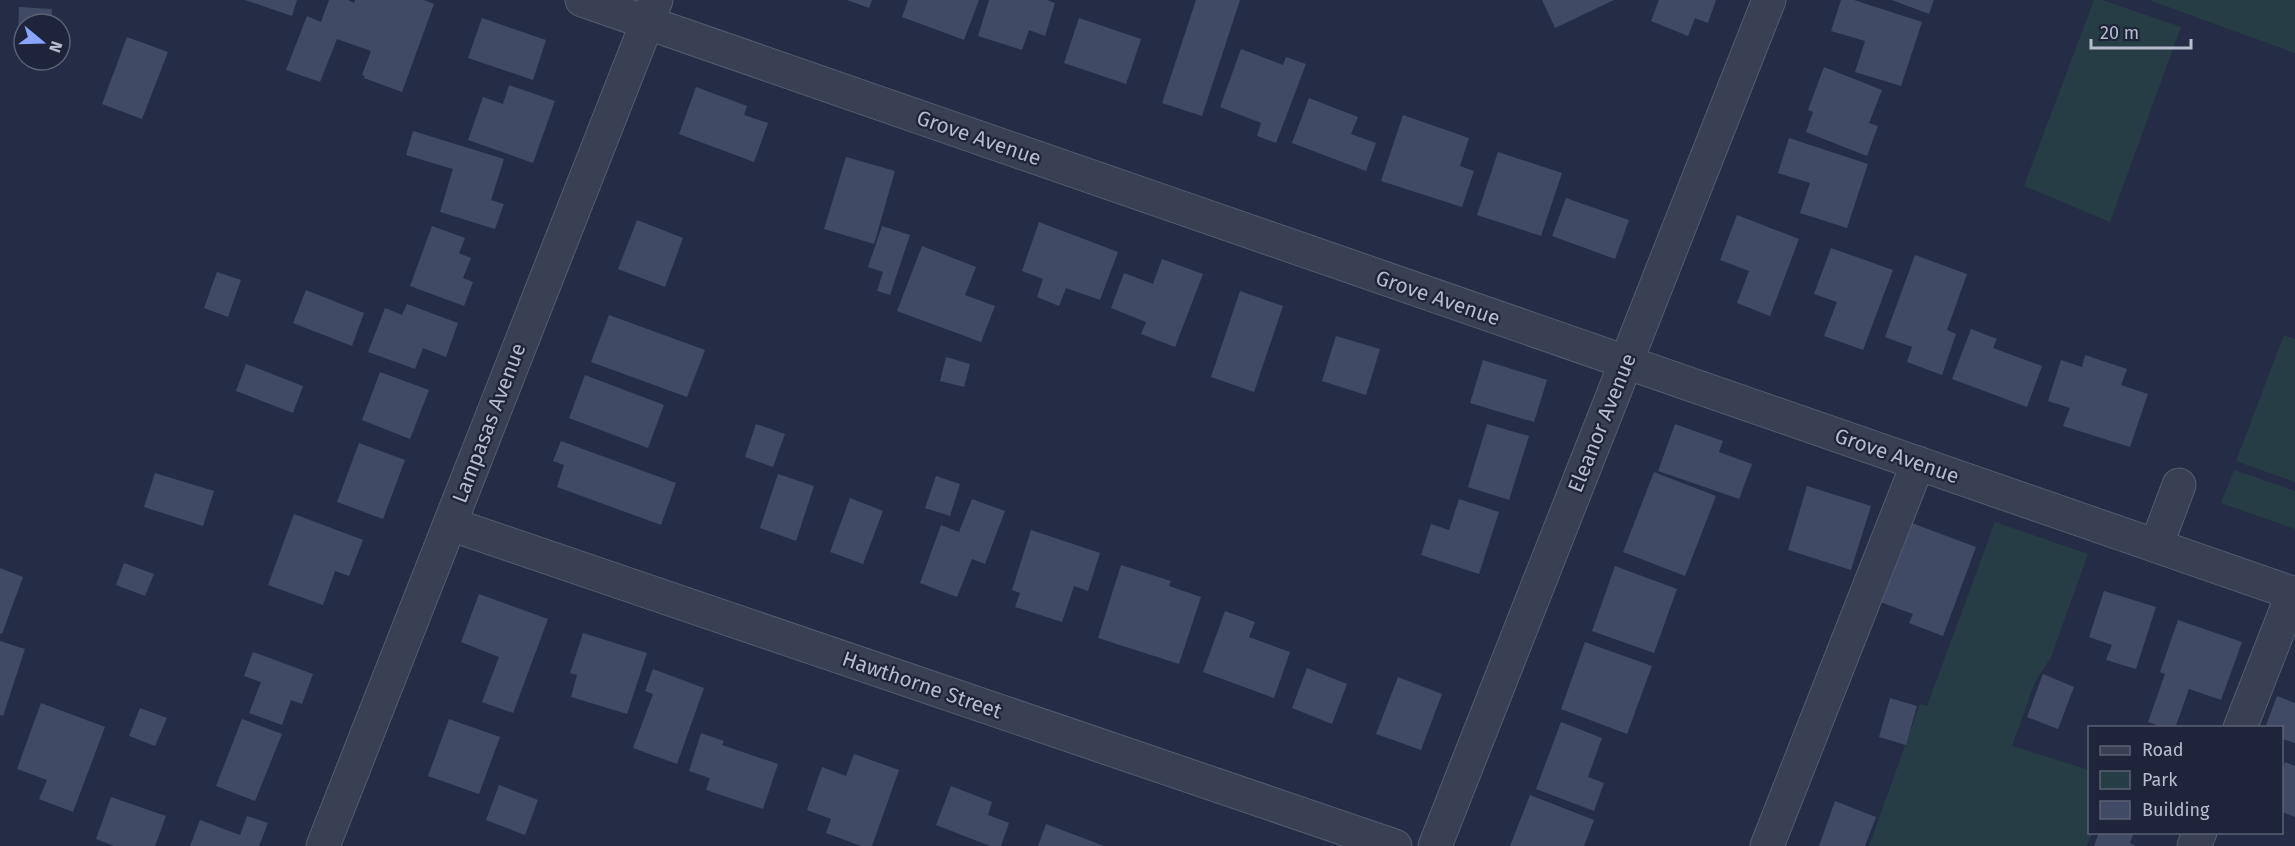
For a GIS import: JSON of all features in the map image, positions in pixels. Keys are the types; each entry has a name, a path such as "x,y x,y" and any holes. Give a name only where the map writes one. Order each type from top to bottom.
{"street":[{"name":"Grove Avenue","path":"582,0 651,12 1626,362 2294,593"},
{"name":"Eleanor Avenue","path":"1435,846 1769,0"},
{"name":"Lampasas Avenue","path":"323,846 651,12"},
{"path":"1767,846 1918,464"},
{"path":"2156,546 2179,485"},
{"name":"Hawthorne Street","path":"450,524 1395,846"},
{"path":"2241,726 2294,593"}],"green space":[{"path":"2094,0 2102,0 2181,27 2110,222 2024,186"},
{"path":"2149,0 2295,0 2295,53"},
{"path":"2284,335 2295,339 2295,482 2236,461"},
{"path":"2234,470 2295,491 2295,529 2221,503"},
{"path":"1995,522 2088,554 2051,657 2035,682 2012,746 2088,770 2088,834 2092,834 2087,846 1869,846 1920,704 1927,706"}],"building":[{"path":"245,0 297,0 292,16"},
{"path":"329,0 348,0 354,3 355,0 424,0 434,4 402,92 364,78 365,76 362,75 371,51 337,39 320,82 286,70 307,16 321,22"},
{"path":"847,0 872,0 869,8"},
{"path":"908,0 979,0 964,40 902,17"},
{"path":"989,0 1047,0 1055,3 1045,36 1029,30 1022,50 978,36"},
{"path":"1196,0 1240,0 1202,116 1162,103"},
{"path":"1542,0 1614,0 1555,28"},
{"path":"1659,0 1716,0 1708,23 1695,18 1688,36 1651,21"},
{"path":"1841,0 1854,0 1922,22 1901,86 1855,72 1865,41 1831,31"},
{"path":"1892,0 1934,0 1929,14"},
{"path":"19,7 52,9 52,12 19,12"},
{"path":"482,18 546,40 533,80 468,58"},
{"path":"1079,18 1141,39 1126,84 1064,63"},
{"path":"127,37 168,52 142,119 102,104"},
{"path":"1241,49 1283,65 1286,57 1306,64 1276,143 1257,136 1261,123 1220,107"},
{"path":"1824,67 1882,90 1869,123 1878,126 1867,156 1806,132 1813,112 1808,110"},
{"path":"509,85 555,101 533,163 468,140 483,97 503,104"},
{"path":"696,87 747,106 744,115 768,123 754,162 679,134"},
{"path":"1309,98 1358,117 1351,134 1376,143 1366,171 1292,143"},
{"path":"1403,115 1469,138 1460,166 1474,171 1462,207 1381,181"},
{"path":"413,131 504,159 491,200 504,204 495,229 440,212 453,169 406,155"},
{"path":"1789,138 1868,164 1847,228 1800,213 1810,183 1778,173"},
{"path":"1498,152 1562,173 1541,236 1477,215"},
{"path":"846,157 895,171 874,244 824,229"},
{"path":"1566,198 1629,220 1615,259 1552,236"},
{"path":"1737,215 1799,239 1770,316 1737,303 1749,271 1720,260"},
{"path":"637,220 683,238 665,287 618,269"},
{"path":"1039,222 1118,252 1100,300 1066,288 1059,306 1037,297 1043,279 1022,271"},
{"path":"432,226 465,238 459,253 471,258 463,278 473,282 464,306 410,286"},
{"path":"882,226 910,235 890,295 877,291 883,272 868,267"},
{"path":"922,246 976,267 965,295 995,306 981,342 897,311"},
{"path":"1831,248 1893,270 1863,350 1824,336 1837,302 1814,294"},
{"path":"1915,255 1967,274 1947,330 1956,334 1942,375 1907,362 1912,347 1885,337"},
{"path":"1162,259 1203,274 1175,347 1141,334 1146,322 1111,308 1124,273 1153,284"},
{"path":"217,272 241,280 228,317 204,308"},
{"path":"306,290 364,313 352,346 293,323"},
{"path":"1240,291 1283,306 1254,392 1211,377"},
{"path":"407,304 458,323 446,357 423,348 415,369 368,352 385,308 402,315"},
{"path":"609,315 705,350 687,397 591,362"},
{"path":"1971,329 1997,339 1993,348 2042,366 2027,407 1952,379"},
{"path":"1336,336 1380,349 1366,395 1322,381"},
{"path":"2085,355 2127,369 2121,385 2148,394 2130,447 2063,426 2070,408 2048,401 2061,360 2082,367"},
{"path":"946,357 970,364 964,387 940,381"},
{"path":"1483,360 1547,380 1534,422 1470,403"},
{"path":"246,364 303,386 293,413 236,391"},
{"path":"380,372 429,390 410,439 362,420"},
{"path":"585,375 664,405 648,448 569,418"},
{"path":"756,424 785,434 773,467 745,457"},
{"path":"1487,424 1529,436 1509,500 1468,487"},
{"path":"1675,424 1723,441 1719,452 1752,464 1739,499 1658,471"},
{"path":"561,441 676,483 661,525 557,487 564,465 553,461"},
{"path":"359,443 405,460 383,519 337,502"},
{"path":"1654,472 1716,496 1685,576 1623,552"},
{"path":"155,473 214,491 203,526 144,507"},
{"path":"778,474 814,486 796,541 760,528"},
{"path":"936,476 960,484 950,516 925,508"},
{"path":"1807,486 1871,506 1851,570 1788,550"},
{"path":"850,498 883,511 863,564 830,552"},
{"path":"972,499 1005,511 985,564 972,559 957,597 920,583 941,525 959,532"},
{"path":"1459,499 1499,512 1479,574 1421,555 1431,524 1449,530"},
{"path":"294,514 363,540 349,576 335,571 323,605 268,585"},
{"path":"1909,522 1976,547 1943,636 1909,623 1913,614 1880,602"},
{"path":"1031,530 1100,553 1088,591 1074,586 1062,622 1015,607 1020,593 1012,590"},
{"path":"124,563 154,574 145,596 116,585"},
{"path":"1121,565 1171,581 1169,586 1201,597 1179,664 1098,638"},
{"path":"1615,566 1677,589 1654,653 1592,631"},
{"path":"0,568 23,577 2,634 0,633"},
{"path":"2104,591 2156,607 2136,669 2106,660 2112,645 2089,637"},
{"path":"479,594 548,619 513,713 482,702 499,657 461,642"},
{"path":"1225,611 1255,622 1249,637 1290,652 1274,698 1203,672"},
{"path":"2178,620 2242,642 2221,700 2189,689 2176,726 2159,726 2148,722 2165,674 2160,672"},
{"path":"583,633 647,653 627,714 571,697 577,675 570,673"},
{"path":"0,641 25,649 3,716 0,715"},
{"path":"1585,642 1652,666 1627,734 1561,709"},
{"path":"253,652 313,674 302,704 291,700 282,725 249,713 261,682 244,676"},
{"path":"1307,668 1347,684 1332,724 1292,708"},
{"path":"653,669 704,688 677,764 633,748 653,694 645,691"},
{"path":"2043,674 2074,687 2058,729 2027,717"},
{"path":"1398,677 1442,694 1421,750 1376,734"},
{"path":"2277,696 2295,703 2295,743 2283,739 2283,726 2266,726"},
{"path":"1890,698 1917,706 1906,745 1879,737"},
{"path":"41,703 105,727 73,812 39,799 47,780 17,769"},
{"path":"140,708 167,718 155,746 129,736"},
{"path":"242,719 282,734 255,801 216,786"},
{"path":"449,719 500,737 479,794 428,776"},
{"path":"1561,722 1602,738 1588,777 1604,783 1594,811 1536,789"},
{"path":"701,733 724,741 722,745 778,764 763,809 706,790 710,778 689,771"},
{"path":"854,754 899,770 872,846 861,846 826,833 831,819 807,810 822,767 846,776"},
{"path":"2285,762 2295,766 2295,817 2283,812"},
{"path":"499,785 538,800 525,835 486,820"},
{"path":"951,786 992,802 988,815 1009,823 1001,846 990,846 936,825"},
{"path":"1530,795 1594,820 1584,846 1510,846"},
{"path":"111,797 166,816 155,846 114,846 96,839"},
{"path":"1835,801 1876,817 1865,846 1819,846"},
{"path":"247,816 268,823 259,846 190,846 200,820 240,835"},
{"path":"1046,824 1104,846 1038,846"},
{"path":"2098,834 2133,834 2130,843 2136,846 2094,846"}]}
